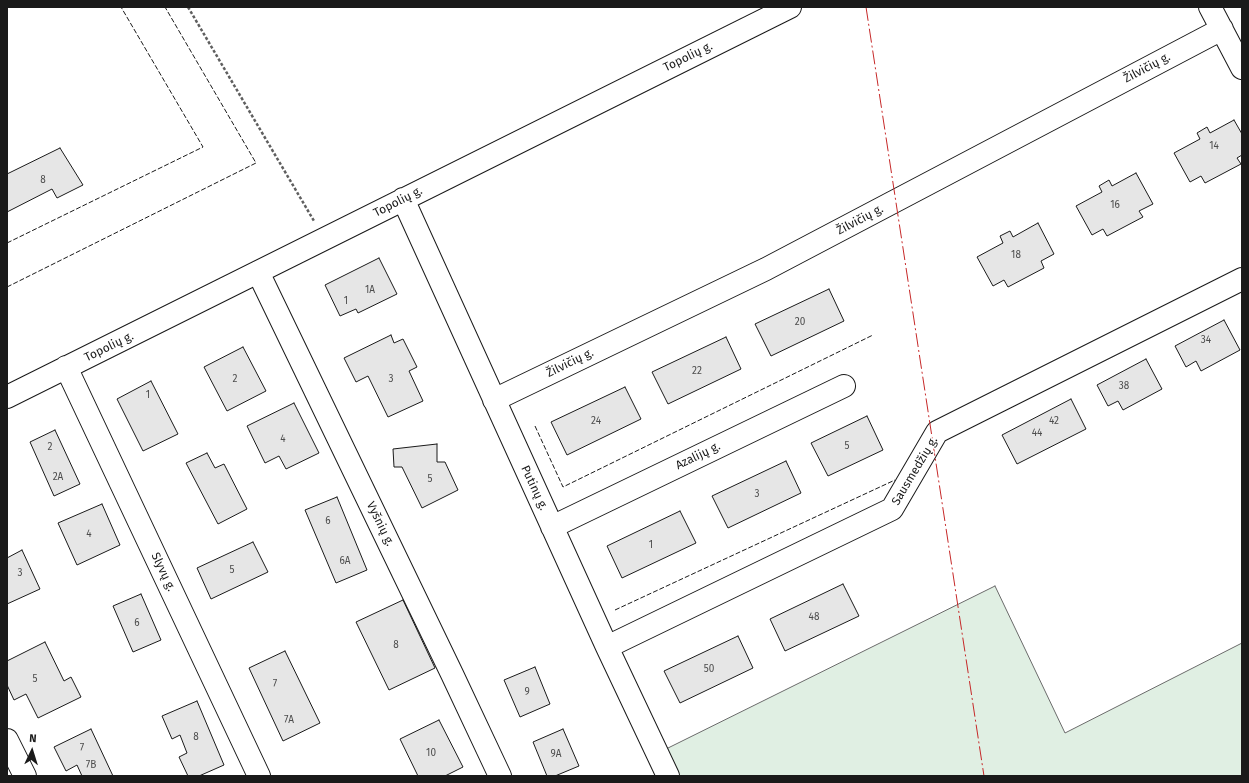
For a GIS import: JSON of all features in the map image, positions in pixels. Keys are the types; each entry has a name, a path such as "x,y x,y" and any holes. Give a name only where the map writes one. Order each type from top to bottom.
{"street":[{"name":"Topolių g.","path":"7,397 790,7"},
{"path":"1210,7 1230,31 1242,68"},
{"name":"Žilvičių g.","path":"494,400 766,269 1230,31"},
{"name":"Putinų g.","path":"403,199 607,647 668,776"},
{"name":"Vyšnių g.","path":"258,272 500,776"},
{"name":"Sausmedžių g.","path":"607,647 892,509 937,432 1242,279"},
{"name":"Slyvų g.","path":"66,368 260,776"},
{"name":"Azalijų g.","path":"552,527 844,386"},
{"path":"7,740 25,776"}],"path":[{"path":"188,7 324,239"}],"green space":[{"path":"995,586 1065,733 1242,643 1242,776 679,776 666,749"}],"building":[{"path":"1234,120 1242,134 1242,155 1237,158 1241,164 1205,183 1201,176 1190,182 1174,153 1200,139 1197,133 1207,127 1210,133"},
{"path":"60,148 83,185 57,198 52,189 7,212 7,174"},
{"path":"1136,173 1153,204 1139,211 1143,217 1107,236 1103,229 1092,235 1076,206 1102,192 1099,186 1109,180 1112,186"},
{"path":"1038,223 1054,254 1041,261 1044,268 1008,287 1004,280 993,286 977,257 1003,243 1000,236 1010,231 1013,237"},
{"path":"379,258 397,294 358,313 356,309 340,316 325,285"},
{"path":"829,289 844,321 771,356 755,324"},
{"path":"1224,320 1240,350 1201,371 1196,361 1186,367 1175,346"},
{"path":"391,335 394,343 403,339 417,367 409,371 423,401 388,417 368,376 356,382 344,358"},
{"path":"726,337 741,369 668,404 652,372"},
{"path":"243,347 266,391 227,411 204,367"},
{"path":"1146,359 1162,389 1123,410 1118,401 1108,406 1097,385"},
{"path":"151,381 178,434 143,451 117,399"},
{"path":"625,387 641,419 567,455 551,422"},
{"path":"1071,399 1086,429 1017,464 1002,435"},
{"path":"294,403 319,453 286,469 279,456 265,463 247,426"},
{"path":"867,416 883,450 828,476 811,443"},
{"path":"55,430 80,484 54,496 30,442"},
{"path":"437,444 437,462 445,462 458,490 422,508 402,467 394,467 393,449"},
{"path":"207,453 215,468 224,464 247,509 218,524 186,463"},
{"path":"786,461 801,493 728,528 712,496"},
{"path":"337,497 367,570 336,583 305,510"},
{"path":"102,504 120,545 77,565 58,523"},
{"path":"680,511 696,543 622,578 607,546"},
{"path":"253,542 268,572 211,599 197,568"},
{"path":"22,550 40,589 7,604 7,558"},
{"path":"843,584 859,616 785,651 770,619"},
{"path":"141,594 161,640 133,652 113,606"},
{"path":"403,600 435,668 389,690 356,622"},
{"path":"738,636 753,668 680,703 664,671"},
{"path":"45,642 64,681 71,677 81,697 38,718 26,694 14,700 7,685 7,661"},
{"path":"285,651 320,723 283,741 249,668"},
{"path":"535,667 550,704 520,717 504,680"},
{"path":"197,701 224,765 199,776 188,776 179,757 187,753 180,735 172,739 162,716"},
{"path":"439,720 463,767 445,776 418,776 400,739"},
{"path":"91,729 113,776 82,776 77,765 66,771 54,747"},
{"path":"563,729 579,766 555,776 547,776 533,742"}],"fence":[{"path":"7,243 203,147 121,7"},
{"path":"7,287 256,163 165,7"},
{"path":"535,426 563,487 873,335"},
{"path":"615,610 895,480"}],"power":[{"path":"866,7 984,776"}]}
